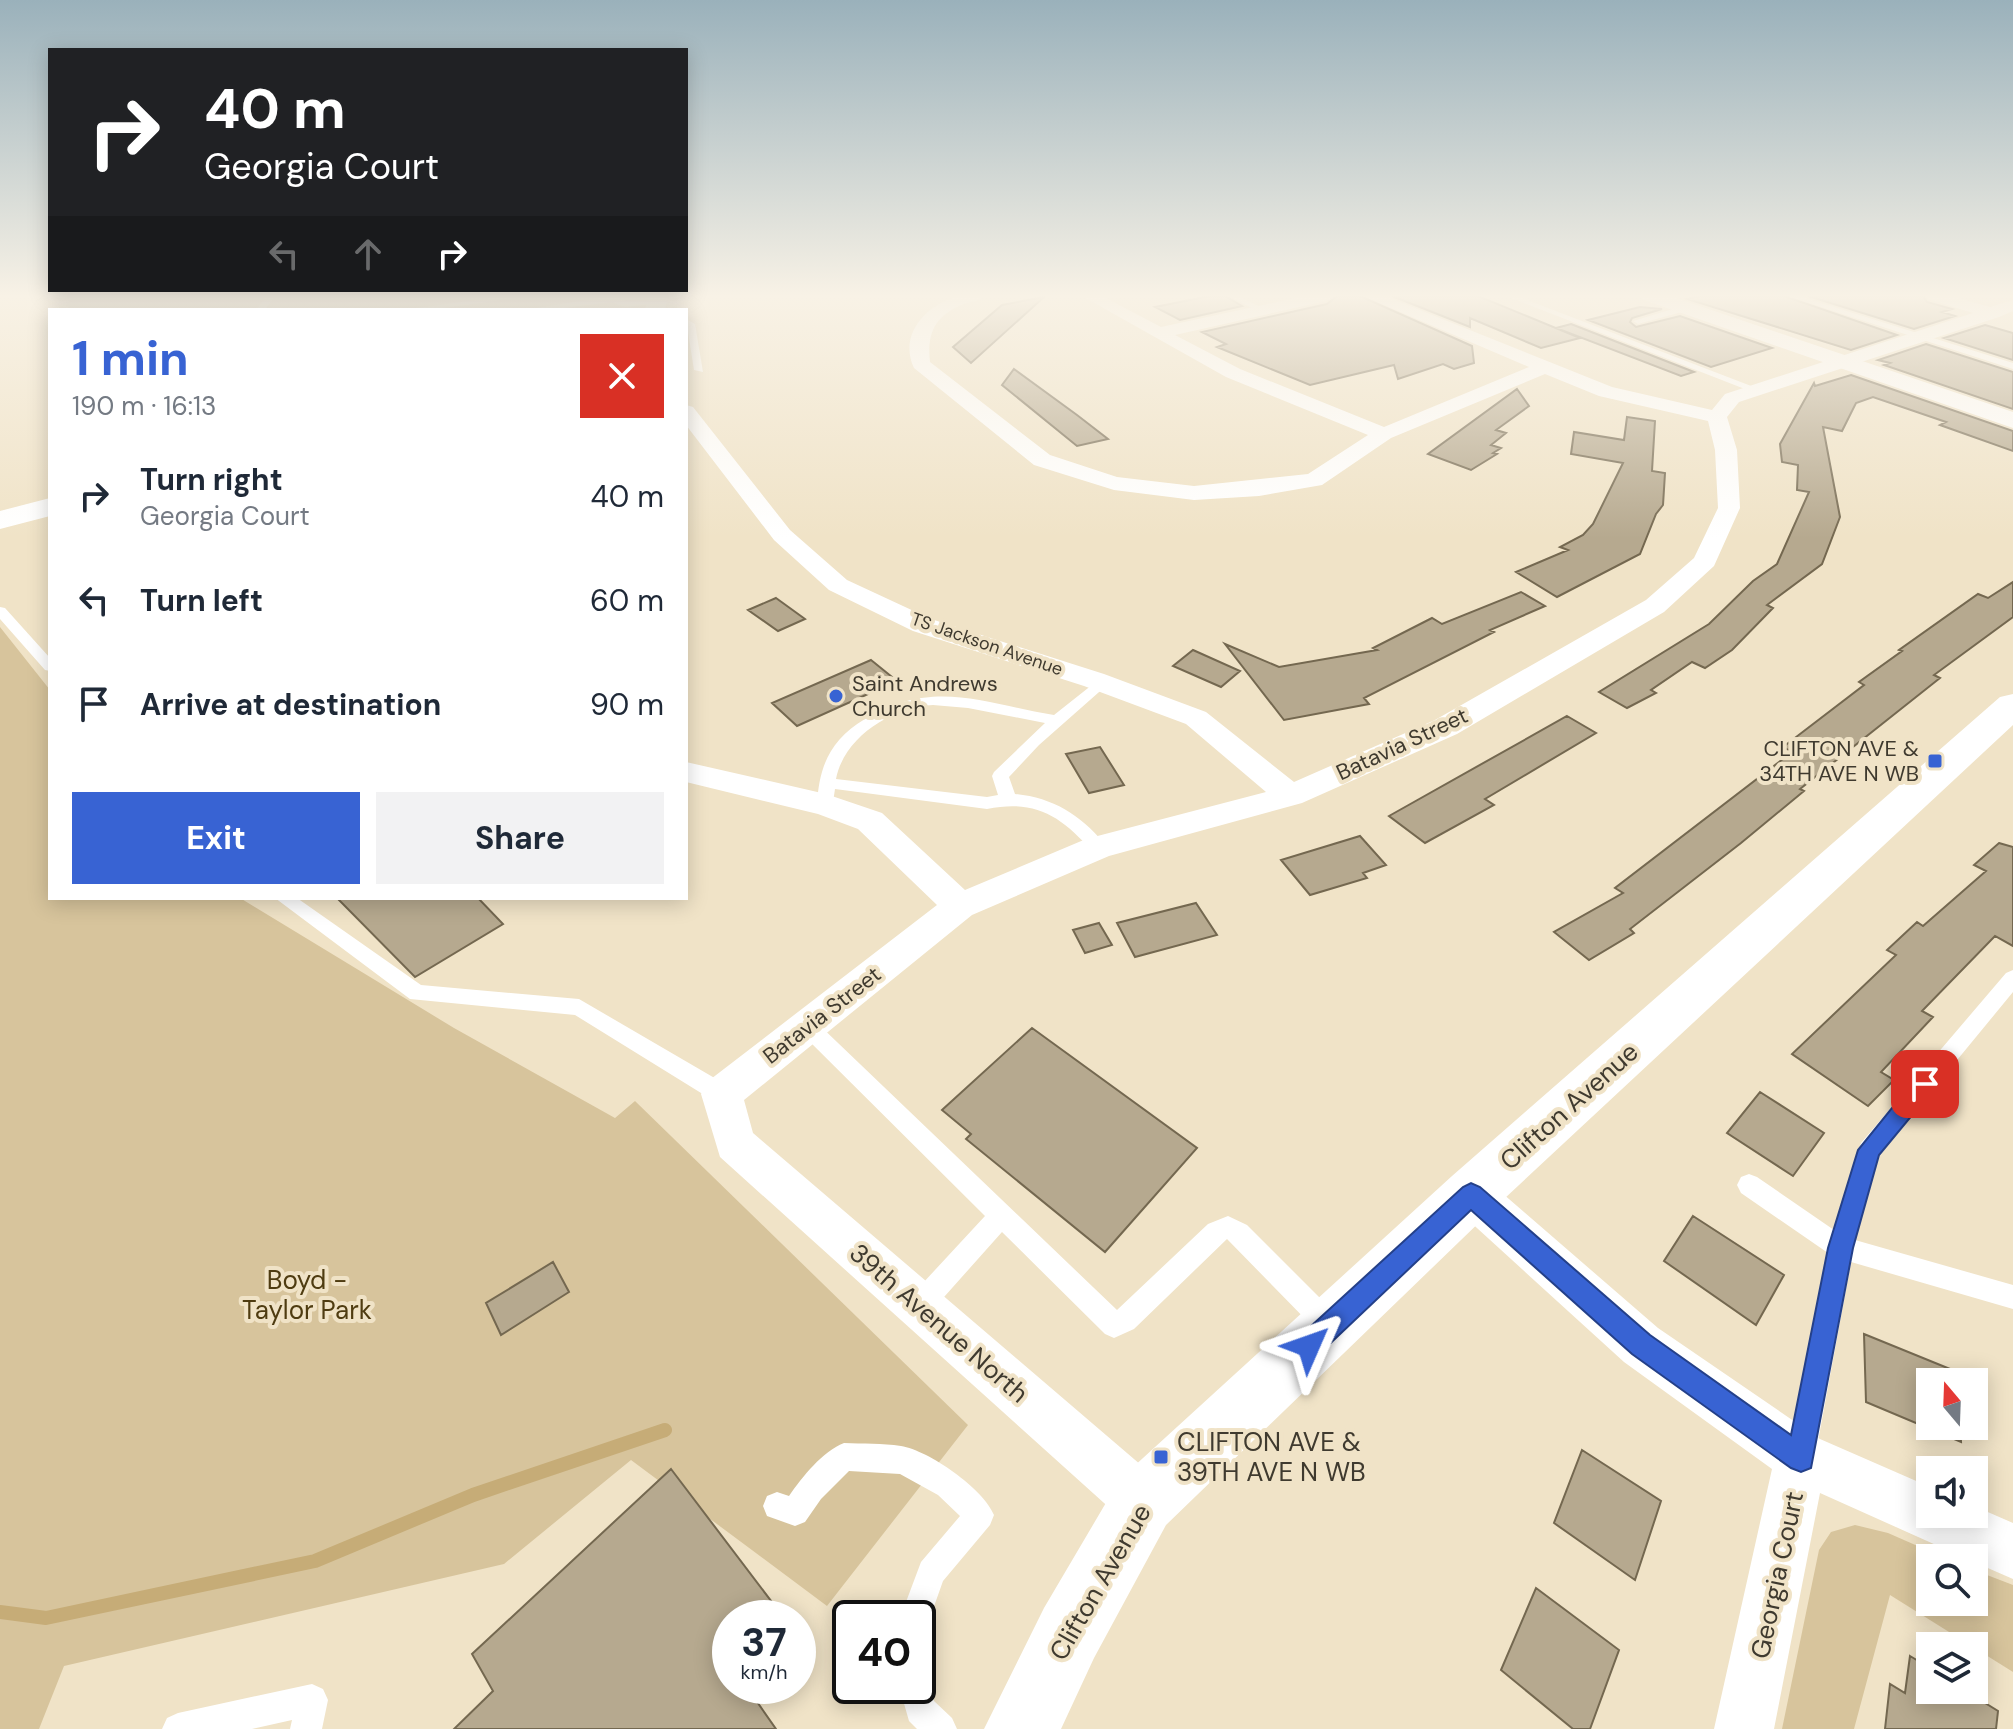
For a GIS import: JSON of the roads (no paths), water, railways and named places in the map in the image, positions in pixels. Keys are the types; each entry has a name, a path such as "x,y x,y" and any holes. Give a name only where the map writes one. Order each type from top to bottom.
{"street":[{"path":"937,377 1042,460 1114,483 1194,493 1259,489 1314,480 1384,434 1522,377"},
{"path":"1242,377 1384,434"},
{"path":"1569,377 1606,392 1717,417 1732,398 1791,377"},
{"path":"1888,377 2013,420"},
{"name":"TS Jackson Avenue","path":"688,414 782,535 838,585 922,625 1102,682 1196,718 1291,796"},
{"name":"Batavia Street","path":"722,1094 960,906 1098,847 1291,796 1446,727 1655,606 1705,561 1729,508 1726,450 1717,417"},
{"path":"0,520 48,508"},
{"name":"Clifton Avenue","path":"1022,1729 1069,1633 1143,1502 1471,1194 2013,706"},
{"path":"688,772 826,794 870,821 960,906"},
{"name":"39th Avenue North","path":"722,1094 735,1144 1143,1502"},
{"path":"1471,1194 1641,1345 1801,1458 2013,1551"},
{"name":"Georgia Court","path":"1744,1729 1801,1458"}],"lane":[{"path":"1722,377 1754,389"},
{"path":"0,611 48,665"},
{"path":"1008,799 1000,776 1057,720 1102,682"},
{"path":"1057,720 935,700 914,701 855,732 834,752 826,794 987,803 1008,799 1038,802 1072,818 1098,847"},
{"path":"287,900 417,993 579,1007 722,1094"},
{"path":"1801,1458 1841,1248 1869,1150 2013,978"},
{"path":"807,1026 1114,1325 1125,1320 1216,1232 1228,1227 1239,1233 1330,1326"},
{"path":"1749,1185 1841,1248 2011,1297"},
{"path":"919,1306 1000,1217"},
{"path":"777,1506 795,1512 811,1489 844,1457 903,1460 948,1485 980,1515 931,1572 921,1600"},
{"path":"178,1729 312,1700 306,1729"},
{"path":"919,1704 920,1710 941,1729"}],"waterway":[{"path":"0,1612 46,1618 315,1561 473,1495 665,1430"}],"place":[{"name":"Saint Andrews Church","path":"836,696"},
{"name":"CLIFTON AVE & 34TH AVE N WB","path":"1935,761"},
{"name":"CLIFTON AVE & 39TH AVE N WB","path":"1161,1457"}],"park label":[{"name":"Boyd - Taylor Park","path":"307,1295"}]}
